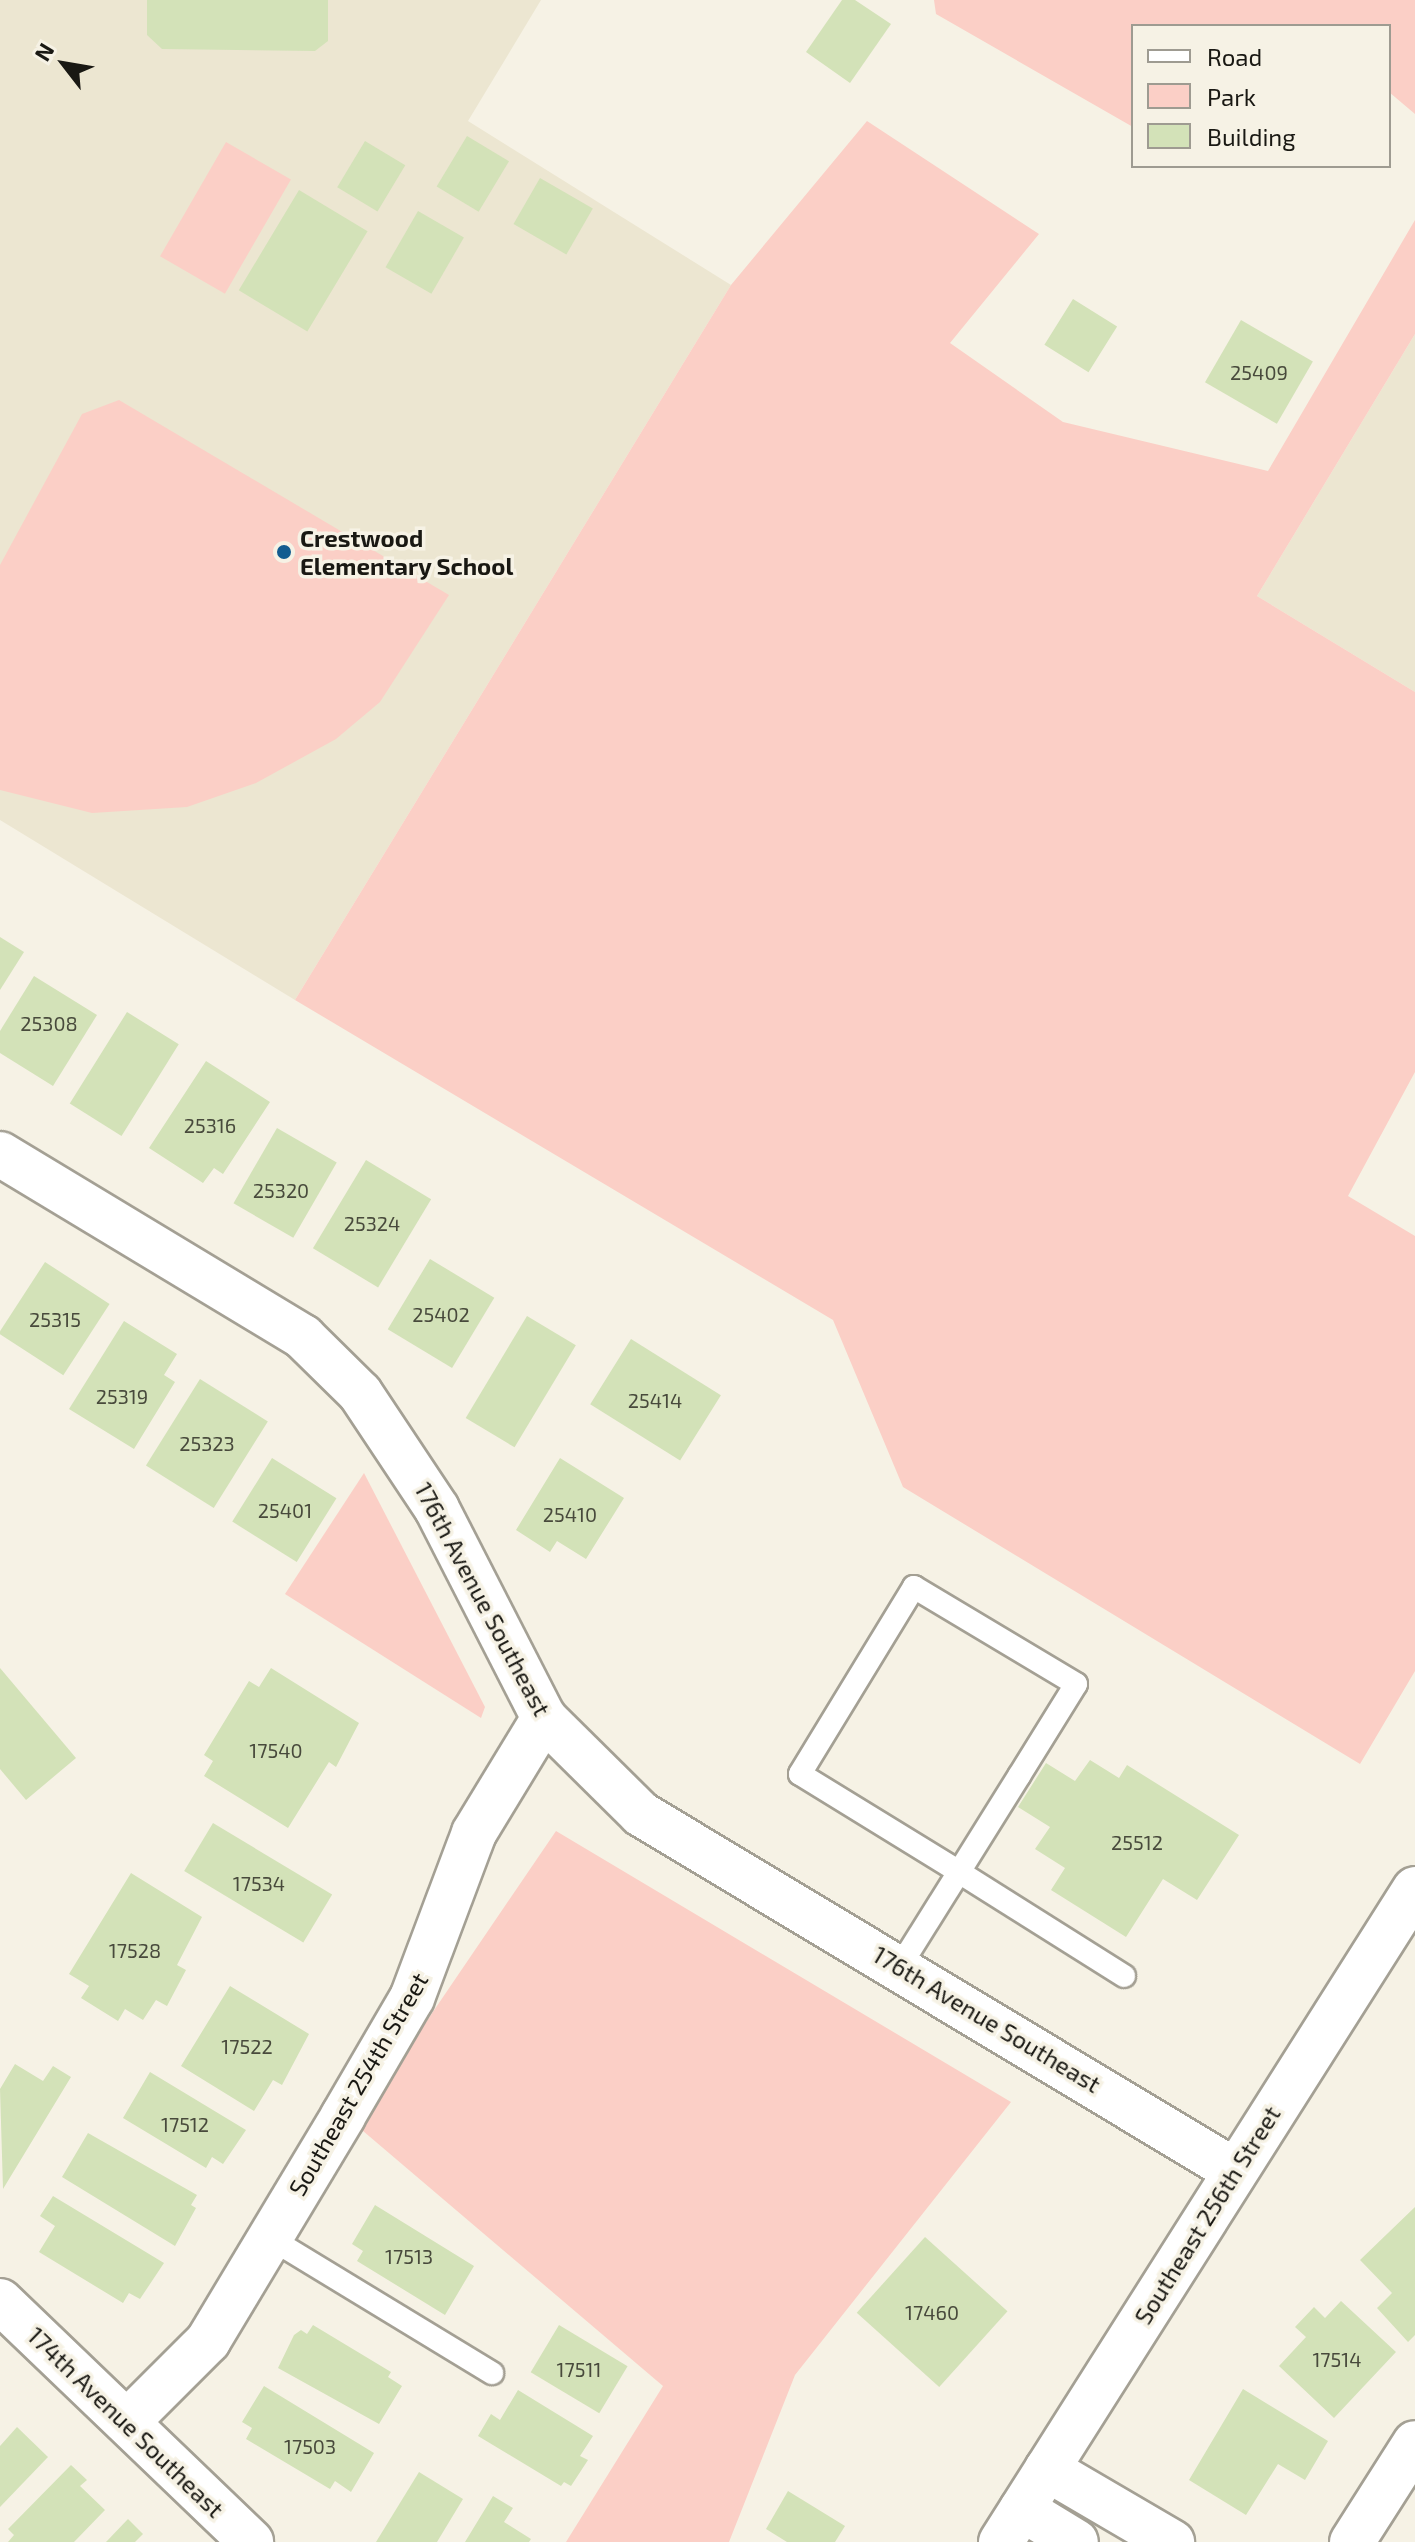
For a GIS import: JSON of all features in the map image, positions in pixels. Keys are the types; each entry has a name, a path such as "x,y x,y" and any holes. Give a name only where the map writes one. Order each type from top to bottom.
{"street":[{"name":"176th Avenue Southeast","path":"0,1154 303,1337 360,1393 437,1509 544,1718 641,1814 900,1966 1235,2171"},
{"name":"Southeast 254th Street","path":"127,2422 208,2341 270,2238 412,1998 474,1833 544,1718"},
{"name":"Southeast 256th Street","path":"1012,2526 1415,1889"},
{"name":"174th Avenue Southeast","path":"0,2301 251,2542"},
{"path":"1352,2542 1415,2443"},
{"path":"1047,2469 1172,2542"},
{"path":"1012,2526 1076,2542"}],"lane":[{"path":"900,1966 959,1872 1076,1684 914,1587 800,1774 959,1872 1124,1976"},
{"path":"270,2238 492,2373"}],"shaded area":[{"name":"Crestwood Elementary School","path":"0,0 541,0 468,121 731,285 295,1000 0,820"},
{"path":"1415,334 1415,692 1257,596"}],"green space":[{"path":"934,0 1415,0 1415,114 1391,94 1391,24 1131,24 1131,126 936,14"},
{"path":"867,121 1039,234 950,343 1063,422 1268,471 1415,220 1415,334 1257,596 1415,692 1415,1072 1348,1196 1415,1236 1415,1671 1360,1764 903,1487 833,1320 295,1000 731,285"},
{"path":"226,142 291,180 225,294 160,256"},
{"path":"119,400 449,595 380,702 336,739 256,783 187,807 92,813 0,790 0,565 82,414"},
{"path":"364,1473 485,1707 481,1718 285,1594"},
{"path":"556,1831 1011,2102 795,2375 729,2542 566,2542 663,2386 356,2125"}],"building":[{"path":"147,0 328,0 328,41 315,51 162,49 147,35"},
{"path":"842,0 855,0 891,24 850,83 806,52"},
{"path":"467,136 509,161 479,212 437,187"},
{"path":"365,141 405,165 377,211 337,187"},
{"path":"540,178 593,208 566,254 514,224"},
{"path":"299,190 368,231 307,331 239,290"},
{"path":"418,211 464,238 431,294 386,267"},
{"path":"1073,299 1117,327 1088,372 1044,345"},
{"path":"1241,320 1313,362 1277,424 1205,382"},
{"path":"0,937 24,952 0,990"},
{"path":"34,976 97,1015 53,1086 0,1053 0,1031"},
{"path":"127,1012 179,1044 121,1136 70,1104"},
{"path":"206,1061 270,1102 223,1174 214,1168 203,1183 149,1148"},
{"path":"277,1128 337,1162 293,1238 234,1203"},
{"path":"366,1160 431,1199 378,1287 313,1248"},
{"path":"430,1259 494,1298 452,1368 388,1329"},
{"path":"45,1262 110,1304 63,1375 0,1334"},
{"path":"527,1316 576,1345 515,1447 466,1418"},
{"path":"124,1321 177,1354 164,1375 175,1382 134,1449 69,1409"},
{"path":"631,1339 721,1395 680,1460 590,1404"},
{"path":"200,1379 268,1421 214,1508 146,1466"},
{"path":"272,1458 336,1498 297,1562 232,1522"},
{"path":"560,1458 624,1498 586,1559 557,1541 550,1552 516,1530"},
{"path":"0,1668 76,1758 26,1800 0,1769"},
{"path":"271,1668 359,1723 336,1767 329,1762 288,1828 204,1776 213,1761 204,1755 249,1681 259,1687"},
{"path":"1090,1760 1119,1778 1127,1765 1239,1835 1197,1900 1163,1879 1126,1937 1051,1890 1065,1868 1035,1849 1050,1827 1018,1807 1046,1763 1075,1781"},
{"path":"213,1823 332,1895 303,1943 184,1871"},
{"path":"131,1873 202,1917 177,1965 186,1970 167,2006 156,2000 143,2020 125,2009 118,2021 81,1998 89,1986 69,1974"},
{"path":"230,1986 309,2034 282,2085 273,2080 254,2111 181,2066"},
{"path":"15,2064 43,2081 53,2066 71,2077 3,2189 0,2089"},
{"path":"150,2072 246,2130 223,2164 212,2157 206,2168 123,2118"},
{"path":"88,2133 197,2195 191,2205 196,2208 175,2246 62,2177"},
{"path":"53,2196 164,2263 140,2299 129,2293 123,2303 39,2252 55,2226 40,2216"},
{"path":"375,2205 474,2266 445,2315 357,2261 363,2251 352,2244"},
{"path":"1415,2207 1415,2335 1408,2342 1377,2308 1392,2293 1360,2260"},
{"path":"925,2237 1007,2311 939,2387 857,2313"},
{"path":"1341,2301 1396,2352 1334,2418 1279,2366 1306,2337 1295,2327 1314,2307 1325,2318"},
{"path":"313,2325 391,2372 388,2377 402,2386 379,2424 278,2368 294,2335 301,2330 307,2334"},
{"path":"559,2325 628,2366 599,2413 531,2372"},
{"path":"264,2386 374,2453 351,2492 335,2481 330,2489 246,2439 252,2428 242,2422"},
{"path":"1243,2389 1328,2441 1305,2480 1278,2464 1246,2515 1189,2480"},
{"path":"518,2390 593,2436 580,2456 588,2460 571,2486 564,2482 561,2486 478,2436 491,2414 500,2420"},
{"path":"17,2427 48,2457 0,2507 0,2446"},
{"path":"71,2465 87,2480 80,2486 105,2510 74,2542 8,2542 14,2535 8,2529"},
{"path":"419,2472 463,2499 437,2542 376,2542"},
{"path":"788,2491 845,2526 835,2542 787,2542 766,2529"},
{"path":"493,2496 513,2508 504,2522 531,2539 529,2542 465,2542"},
{"path":"128,2519 143,2534 135,2542 106,2542"}],"place":[{"name":"Crestwood Elementary School","path":"284,552"}]}
